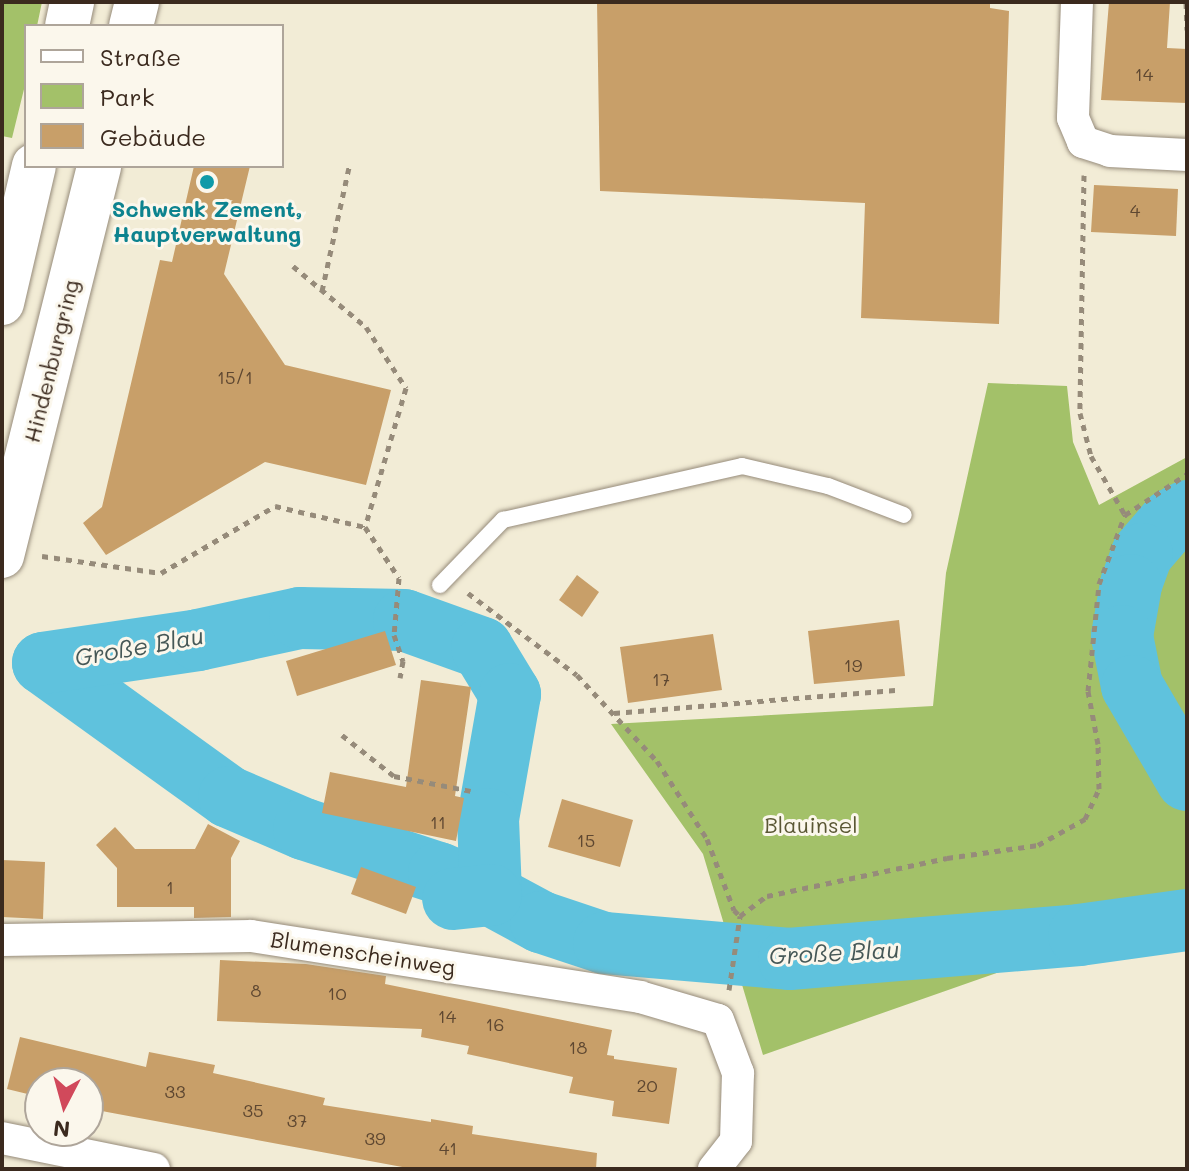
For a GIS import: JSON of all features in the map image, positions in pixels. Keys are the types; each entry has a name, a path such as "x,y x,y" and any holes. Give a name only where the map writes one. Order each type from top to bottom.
{"highway":[{"path":"67,24 72,2"},
{"path":"132,24 137,2"},
{"path":"2,303 34,168"},
{"name":"Hindenburgring","path":"19,556 99,168"}],"street":[{"path":"1077,2 1073,118 1083,142 1110,151 1187,155"},
{"name":"Blumenscheinweg","path":"2,940 251,936 640,997 718,1020 738,1073 736,1141 714,1169"},
{"path":"2,1138 154,1169"}],"lane":[{"path":"440,585 503,520 742,466 828,486 904,515"}],"path":[{"path":"1186,2 1187,30"},
{"path":"1083,142 1080,413 1091,456 1125,515"},
{"path":"322,291 349,167"},
{"path":"293,266 366,327 406,388 365,527"},
{"path":"730,986 740,916 767,896 947,858 1038,845 1085,819 1099,789 1098,744 1088,691 1099,584 1125,515 1187,474"},
{"path":"19,556 161,573 275,506 365,527 399,578 394,635 403,661 400,678"},
{"path":"399,578 460,587 577,675 657,761 707,839 734,910 740,916"},
{"path":"613,714 895,690"},
{"path":"342,735 394,776 471,791"}],"green space":[{"path":"2,2 42,2 37,24 24,24 24,89 12,138 2,136"},
{"name":"Blauinsel","path":"988,383 1067,386 1073,442 1099,505 1187,457 1187,906 763,1055 703,854 611,724 933,706 946,573"}],"building":[{"path":"597,2 990,2 990,8 1009,11 999,324 861,318 865,203 600,191"},
{"path":"1109,2 1170,2 1167,48 1187,49 1187,103 1101,100"},
{"path":"194,168 250,168 224,274 285,365 391,390 366,485 265,462 106,555 83,523 102,507 160,260 172,262"},
{"path":"1094,185 1178,189 1176,236 1091,232"},
{"path":"577,575 599,592 582,617 559,600"},
{"path":"899,620 905,676 814,684 808,631"},
{"path":"385,631 396,665 297,696 286,661"},
{"path":"713,634 722,690 628,703 620,647"},
{"path":"421,680 471,687 455,796 464,798 456,841 322,813 330,772 406,787"},
{"path":"562,799 633,820 620,867 548,847"},
{"path":"208,824 240,841 231,858 231,917 194,918 194,907 117,907 117,868 96,845 115,827 135,849 195,849"},
{"path":"2,860 45,862 43,919 2,917"},
{"path":"361,867 416,887 406,914 351,894"},
{"path":"220,960 306,964 386,976 385,984 612,1030 607,1055 614,1056 614,1059 677,1068 669,1124 612,1116 614,1101 569,1093 573,1077 467,1054 469,1046 421,1037 422,1029 217,1021"},
{"path":"20,1037 146,1067 149,1052 215,1065 213,1073 325,1098 323,1105 473,1126 472,1134 597,1153 596,1169 413,1169 104,1111 104,1067 24,1067 24,1093 7,1089"}],"waterway":[{"name":"Große Blau","path":"1187,511 1171,520 1142,554 1131,585 1122,636 1132,686 1187,780"},
{"name":"Große Blau","path":"43,663 198,640 300,618 404,620 482,648 510,694 488,819 491,895 453,899"},
{"name":"Große Blau","path":"43,663 229,797 304,829 439,873 491,895 541,922 604,943 789,959 1079,935 1187,920"}],"place":[{"name":"Schwenk Zement, Hauptverwaltung","path":"207,182"}]}
